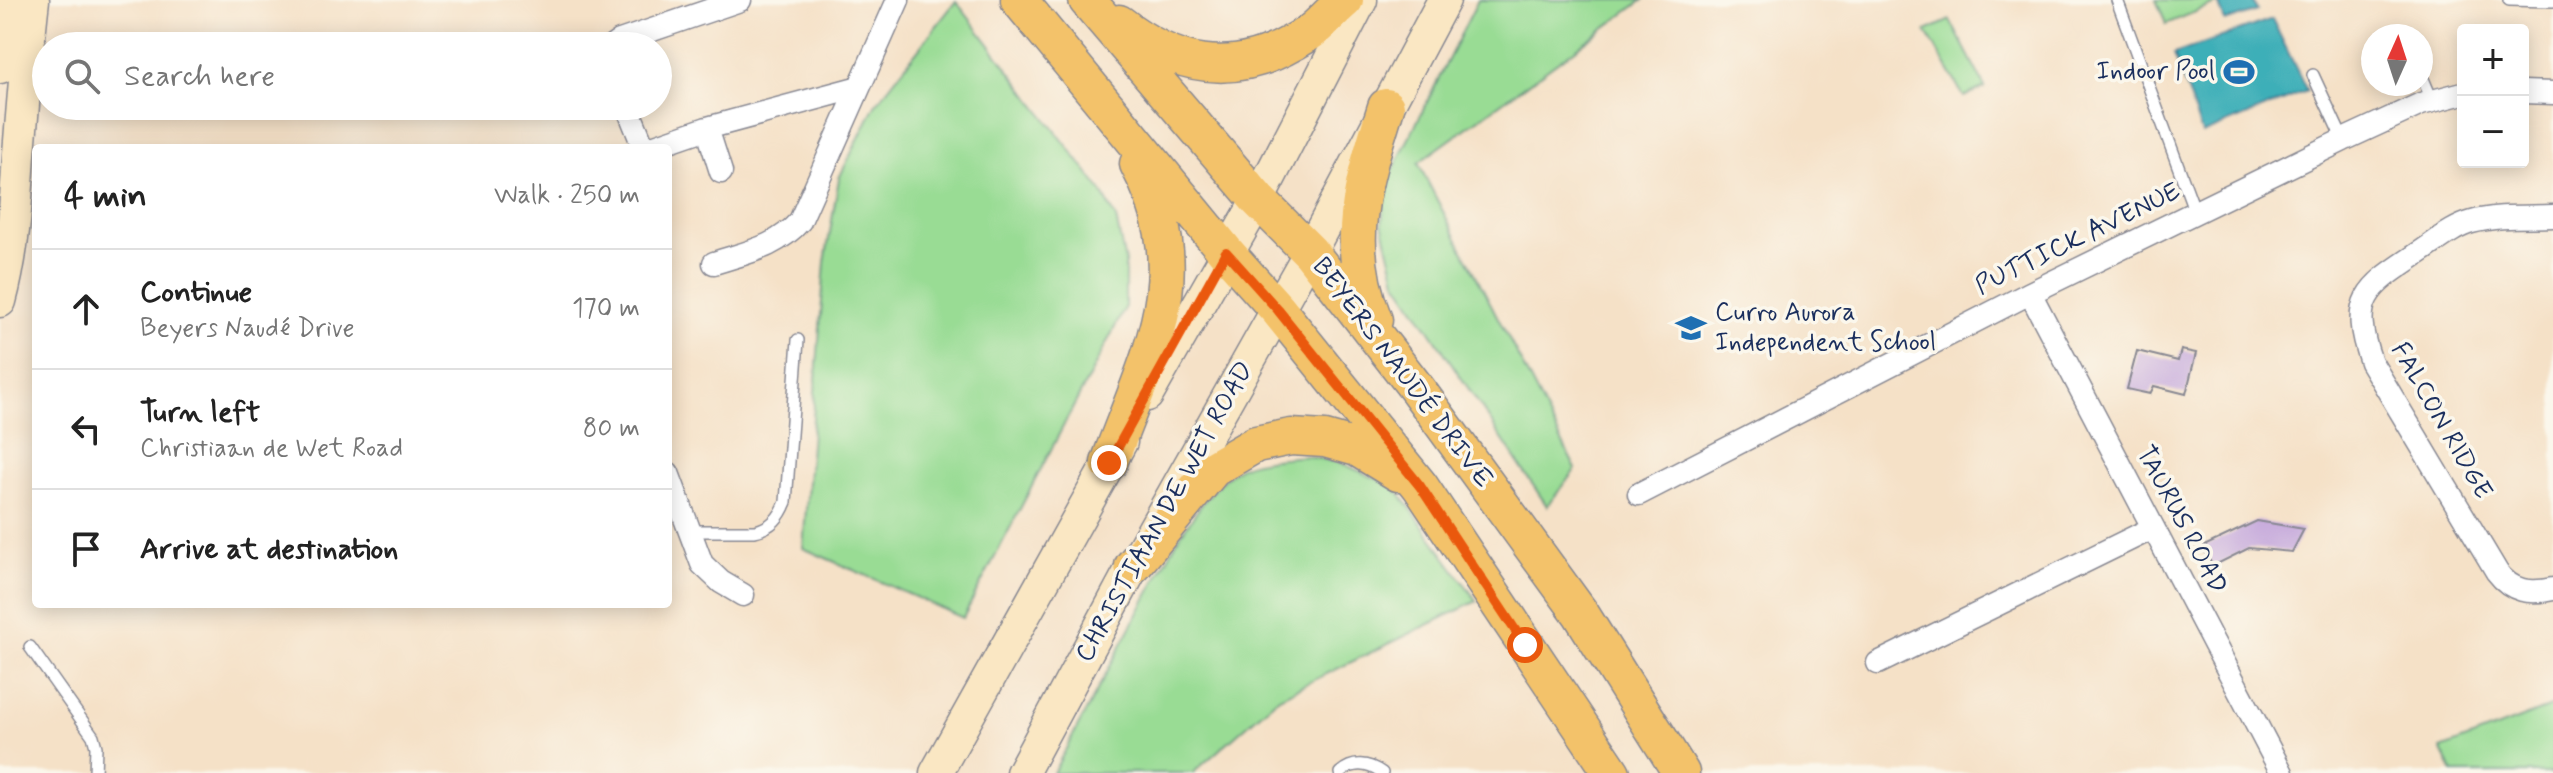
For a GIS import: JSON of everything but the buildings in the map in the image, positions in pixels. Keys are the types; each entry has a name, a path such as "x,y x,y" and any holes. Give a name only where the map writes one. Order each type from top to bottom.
{"main road":[{"path":"0,67 6,0"},
{"path":"0,301 12,249 33,0"},
{"name":"BEYERS NAUDÉ DRIVE","path":"1019,0 1226,252 1278,310 1420,486 1612,773"},
{"path":"1088,0 1137,37 1185,59 1236,65 1281,50 1312,31 1345,0"},
{"name":"BEYERS NAUDÉ DRIVE","path":"1088,0 1258,200 1310,252 1388,351 1581,614 1681,773"},
{"path":"936,773 1226,252 1258,200 1361,0"},
{"name":"CHRISTIAAN DE WET ROAD","path":"1022,773 1133,566 1310,252 1444,0"},
{"path":"1108,107 1158,207 1167,260 1167,283 1158,328 1109,463"},
{"path":"1386,107 1369,162 1357,243 1359,271 1367,301 1388,351"},
{"path":"1133,566 1213,469 1256,444 1291,437 1325,439 1357,448 1420,486"}],"street":[{"path":"646,32 740,0"},
{"path":"714,263 774,243 788,235 800,221 898,0"},
{"path":"659,144 859,87"},
{"path":"2529,92 2553,93"},
{"name":"PUTTICK AVENUE","path":"1639,494 2195,212 2432,100 2457,94"},
{"path":"634,120 645,144"},
{"path":"707,128 721,172"},
{"name":"FALCON RIDGE","path":"2553,216 2495,218 2454,229 2385,275 2368,292 2362,307 2361,325 2371,362 2497,572 2513,588 2538,592 2553,589"},
{"name":"TAURUS ROAD","path":"2030,293 2282,773"},
{"path":"672,484 702,564 721,582 743,595"},
{"path":"1878,663 2153,528"}],"lane":[{"path":"2117,0 2195,212"},
{"path":"2509,0 2553,1"},
{"path":"2313,75 2343,140"},
{"path":"2430,96 2432,100"},
{"path":"689,531 755,531 765,529 781,515 786,502 798,340"},
{"path":"30,647 93,736 96,747 95,773"},
{"path":"1340,773 1347,767 1363,764 1382,773"}],"green space":[{"path":"1478,0 1643,0 1418,163 1576,469 1547,506 1396,280 1382,223 1386,184"},
{"path":"2156,0 2225,0 2166,24"},
{"path":"956,1 1101,190 1116,218 1125,262 1125,308 963,618 803,548 825,262 839,178 875,105"},
{"path":"1950,20 1985,87 1964,97 1926,31"},
{"path":"1306,456 1341,463 1395,487 1477,601 1279,697 1193,773 1053,773 1179,537 1205,500 1237,469 1252,463"},
{"path":"2553,706 2553,773 2453,773 2441,749"}],"water":[{"path":"2234,0 2253,0 2257,11 2225,22 2219,5"},
{"name":"Indoor Pool","path":"2272,19 2307,91 2202,134 2174,54"}],"place":[{"name":"Indoor Pool","path":"2239,72"},
{"name":"Curro Aurora Independent School","path":"1691,328"}],"route":[{"path":"1109,463 1226,252 1278,310 1420,486 1525,645"}]}
